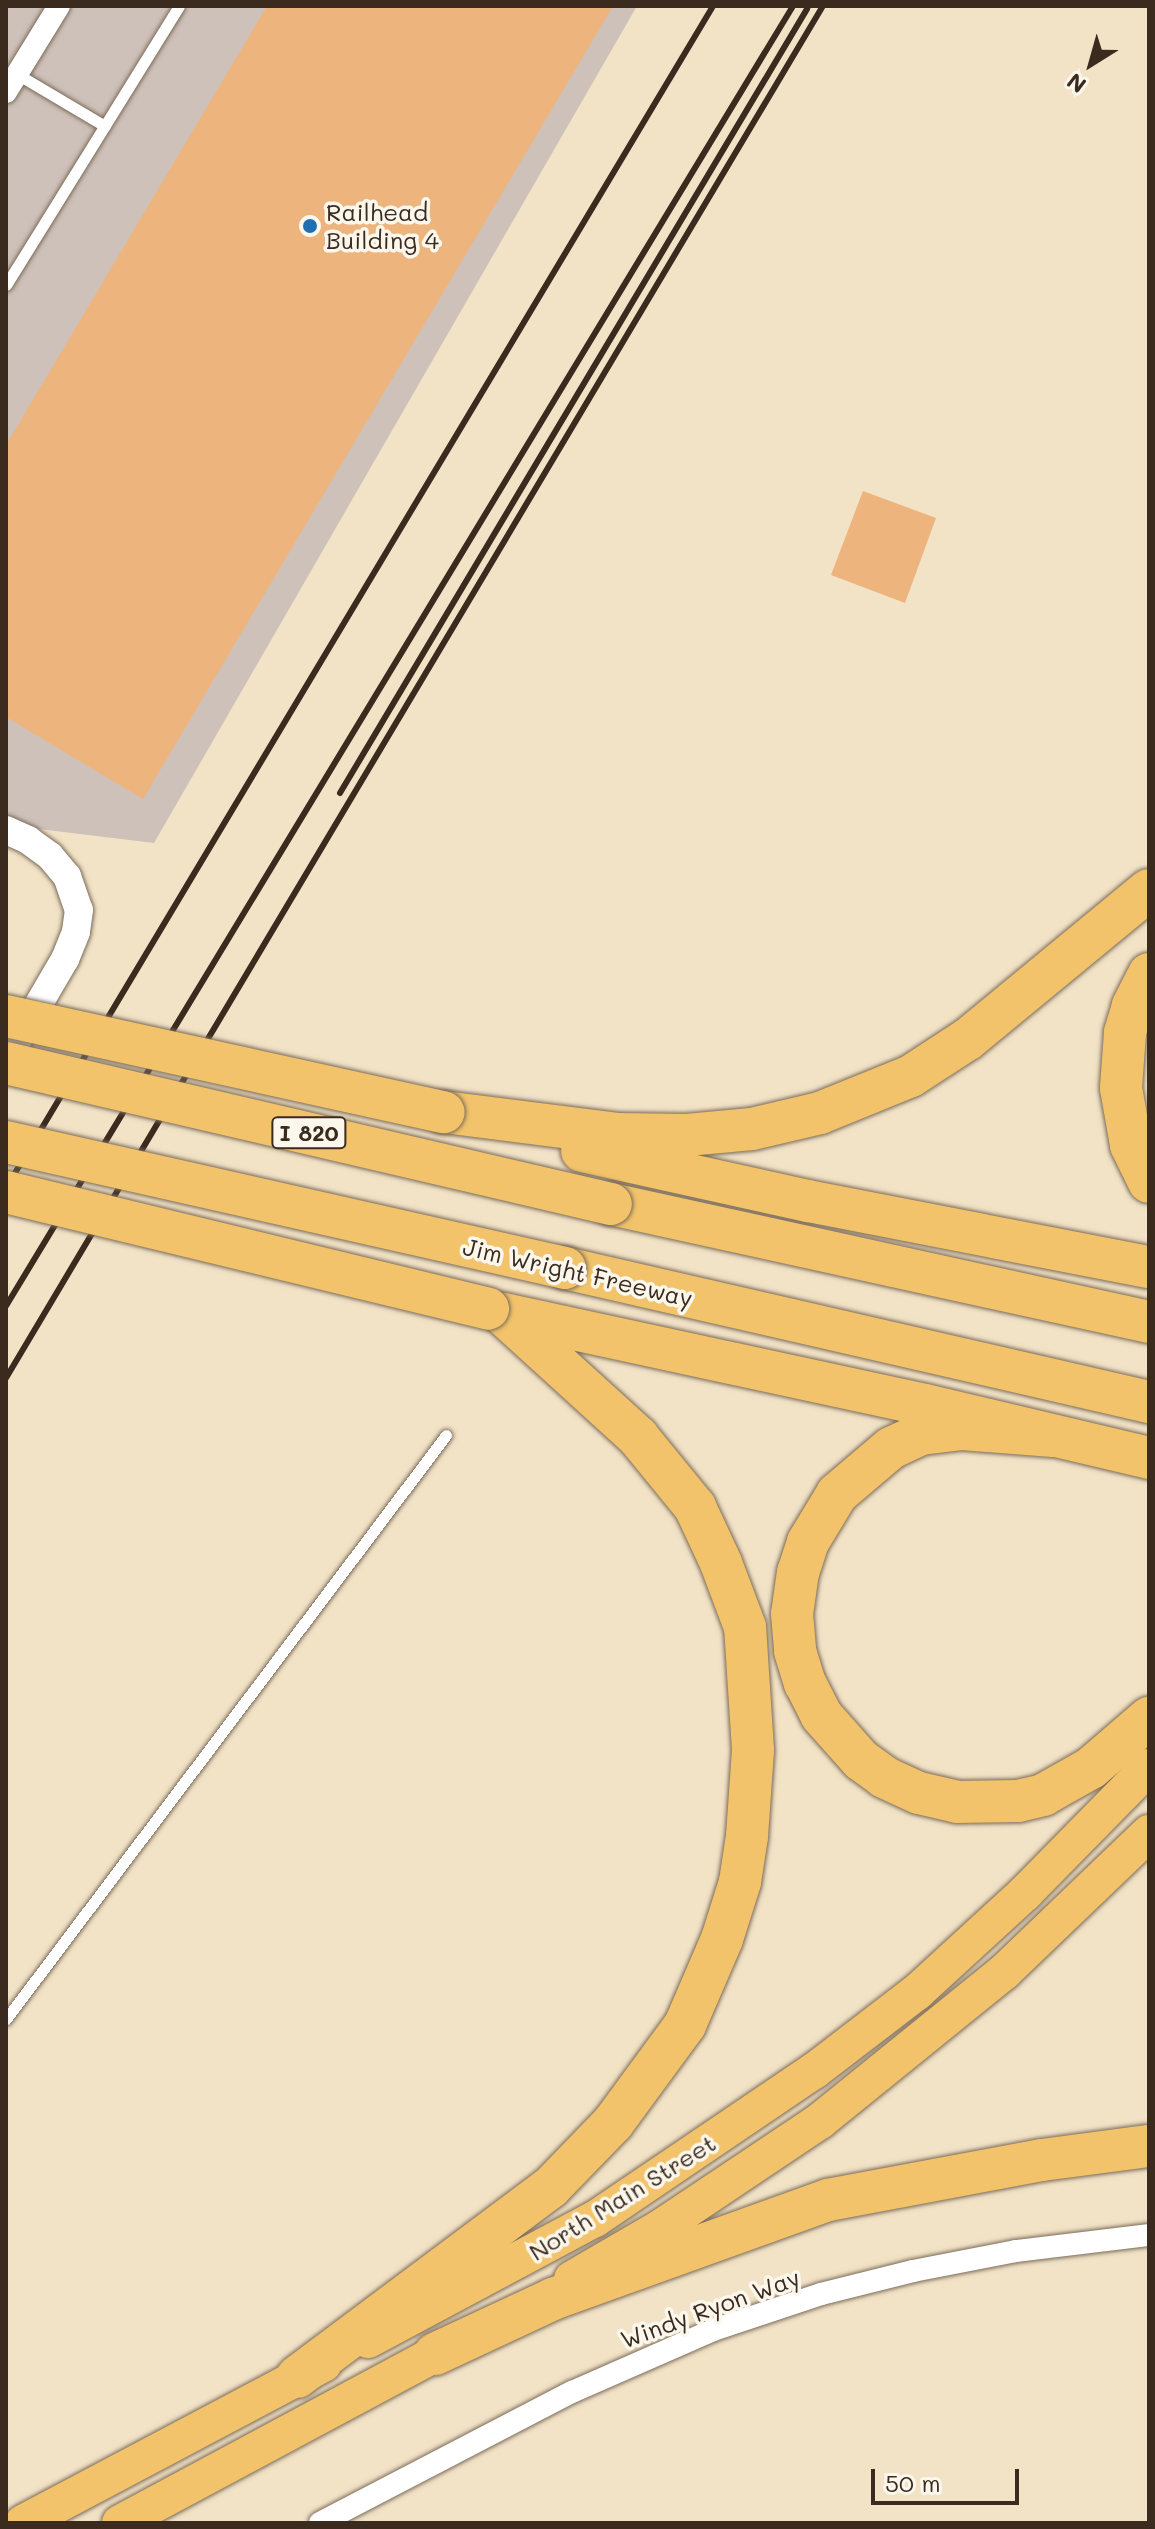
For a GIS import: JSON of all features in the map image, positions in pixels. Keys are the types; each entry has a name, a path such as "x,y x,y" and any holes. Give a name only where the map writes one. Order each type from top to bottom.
{"highway":[{"path":"678,1153 752,1129 820,1113 911,1076 968,1039 1149,890"},
{"path":"1149,974 1125,1033 1121,1088 1131,1145 1149,1182"},
{"path":"6,1016 444,1112 508,1134 678,1153 1149,1267"},
{"name":"I 820","path":"6,1062 611,1204 1149,1322"},
{"name":"Jim Wright Freeway","path":"6,1142 1149,1402"},
{"path":"6,1192 496,1312 910,1401 1149,1458"},
{"path":"297,2377 550,2188 613,2123 685,2025 722,1939 740,1882 747,1836 753,1750 745,1627 721,1563 695,1507 638,1437 496,1312"},
{"path":"1053,1436 962,1429 921,1434 891,1448 845,1486 822,1514 798,1572 792,1614 795,1651 805,1683 821,1715 861,1760 884,1777 919,1793 957,1802 1018,1801 1043,1795 1091,1768 1149,1718"},
{"path":"435,2354 553,2299 828,2200 1042,2160 1149,2146"}],"main road":[{"name":"North Main Street","path":"23,2523 595,2219 814,2071 927,1982 1025,1893 1149,1767"},
{"name":"North Main Street","path":"120,2523 435,2354 663,2226 820,2121 1004,1972 1149,1833"}],"street":[{"path":"12,83 59,6"},
{"path":"6,830 28,840 50,856 67,876 79,910 76,932 65,959 6,1062"},
{"name":"Windy Ryon Way","path":"320,2523 572,2392 666,2348 725,2326 821,2294 913,2271 1016,2251 1149,2235"}],"lane":[{"path":"6,285 179,6"},
{"path":"12,83 105,126"},
{"path":"6,2019 446,1435"}],"shaded area":[{"name":"Railhead Building 4","path":"6,6 637,6 154,843 6,825"}],"building":[{"name":"Railhead Building 4","path":"267,6 613,6 143,799 6,717 6,445"},
{"path":"863,491 936,518 905,603 831,575"}],"railway":[{"path":"6,1188 713,6"},
{"path":"6,1306 793,6"},
{"path":"6,1378 823,6"},
{"path":"340,793 807,9"}],"place":[{"name":"Railhead Building 4","path":"310,226"}]}
